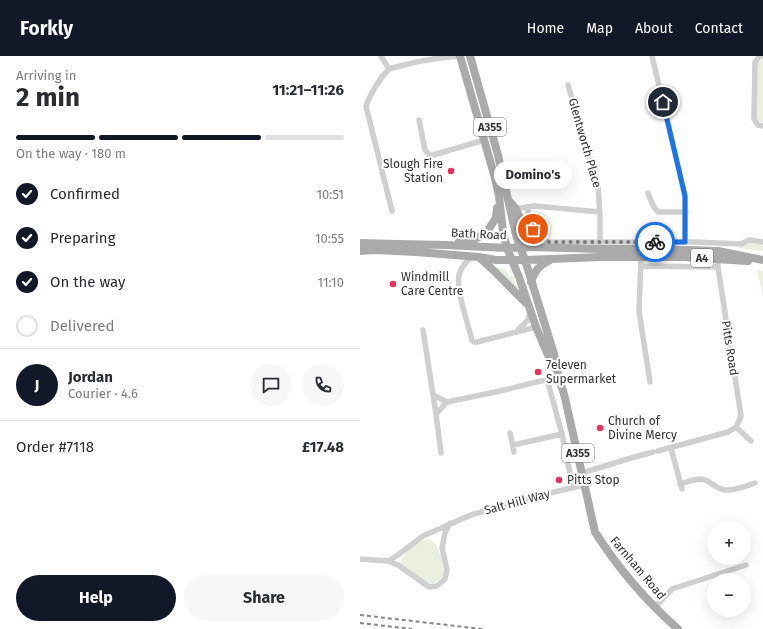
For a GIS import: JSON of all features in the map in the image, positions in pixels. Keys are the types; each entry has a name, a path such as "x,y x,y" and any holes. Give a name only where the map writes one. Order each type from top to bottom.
{"main road":[{"name":"A355","path":"459,56 499,196 507,248 512,260"},
{"name":"A355","path":"470,56 498,154 520,247 525,260"},
{"path":"446,244 477,238 486,233 496,218 499,196"},
{"path":"508,199 516,209 527,234 539,247"},
{"name":"Bath Road","path":"360,243 376,247 398,248 496,260 641,257 763,261"},
{"name":"Bath Road","path":"398,248 446,244 507,248 600,246 658,249 718,259"},
{"name":"Bath Road","path":"360,251 376,247"},
{"path":"475,257 492,269 529,308"},
{"path":"531,282 535,272 542,264 552,259 560,258"},
{"name":"Farnham Road","path":"512,260 536,327 558,374"},
{"name":"Farnham Road","path":"525,260 554,354 595,532 623,572 655,607 678,629"}],"street":[{"path":"381,56 389,69"},
{"path":"392,211 366,106 371,94 389,69 434,58 459,56"},
{"path":"652,56 685,196 685,242"},
{"path":"763,56 760,56 755,62 754,119 758,125 763,126"},
{"name":"Glentworth Place","path":"568,85 598,185 600,246"},
{"path":"419,120 425,150 430,156 484,140"},
{"path":"648,192 651,203 658,212 686,212"},
{"path":"516,209 534,206 600,212"},
{"name":"Bath Road","path":"528,207 533,229 538,237 548,242 600,246 685,242 741,244 749,240 763,242"},
{"path":"475,257 463,266 459,275 459,289 472,340 477,342 536,327"},
{"path":"641,257 639,311 650,382"},
{"path":"641,266 718,259"},
{"name":"Pitts Road","path":"718,259 741,416 736,427"},
{"path":"516,333 527,321 529,308"},
{"path":"423,330 441,453"},
{"path":"436,414 447,402 547,380 558,374"},
{"path":"547,380 562,434 573,488"},
{"path":"433,395 447,402"},
{"path":"582,473 728,432 736,427 751,441"},
{"path":"510,432 514,452"},
{"path":"513,444 562,434"},
{"path":"671,448 681,487 696,479 704,480 718,488 726,490 736,489 755,483"},
{"name":"Salt Hill Way","path":"388,561 423,536 450,523 471,515 533,497 584,485"},
{"path":"360,559 388,561 398,565 429,587 437,586 445,579 447,570 442,548 445,533 450,523"},
{"path":"655,607 672,589 734,565"}],"shaded area":[{"path":"763,59 763,122 760,122 757,119 757,63"},
{"path":"747,244 761,244 763,246 763,251 739,248 738,246"},
{"path":"496,269 505,270 509,277 513,276 517,289"},
{"path":"757,270 763,271 763,296"},
{"path":"427,539 431,540 437,547 445,572 439,580 430,584 406,569 401,564 404,555 411,548 419,542"}],"railway":[{"path":"360,615 482,629"},
{"path":"360,623 412,629"}],"way so far":[{"path":"533,229 538,237 548,242 655,242"}],"place":[{"name":"Slough Fire Station","path":"451,171"},
{"name":"Domino's","path":"533,229"},
{"name":"Windmill Care Centre","path":"393,284"},
{"name":"7eleven Supermarket","path":"538,372"},
{"name":"Church of Divine Mercy","path":"600,428"},
{"name":"Pitts Stop","path":"559,480"}],"route":[{"path":"655,242 685,242 685,196 663,102"}]}
